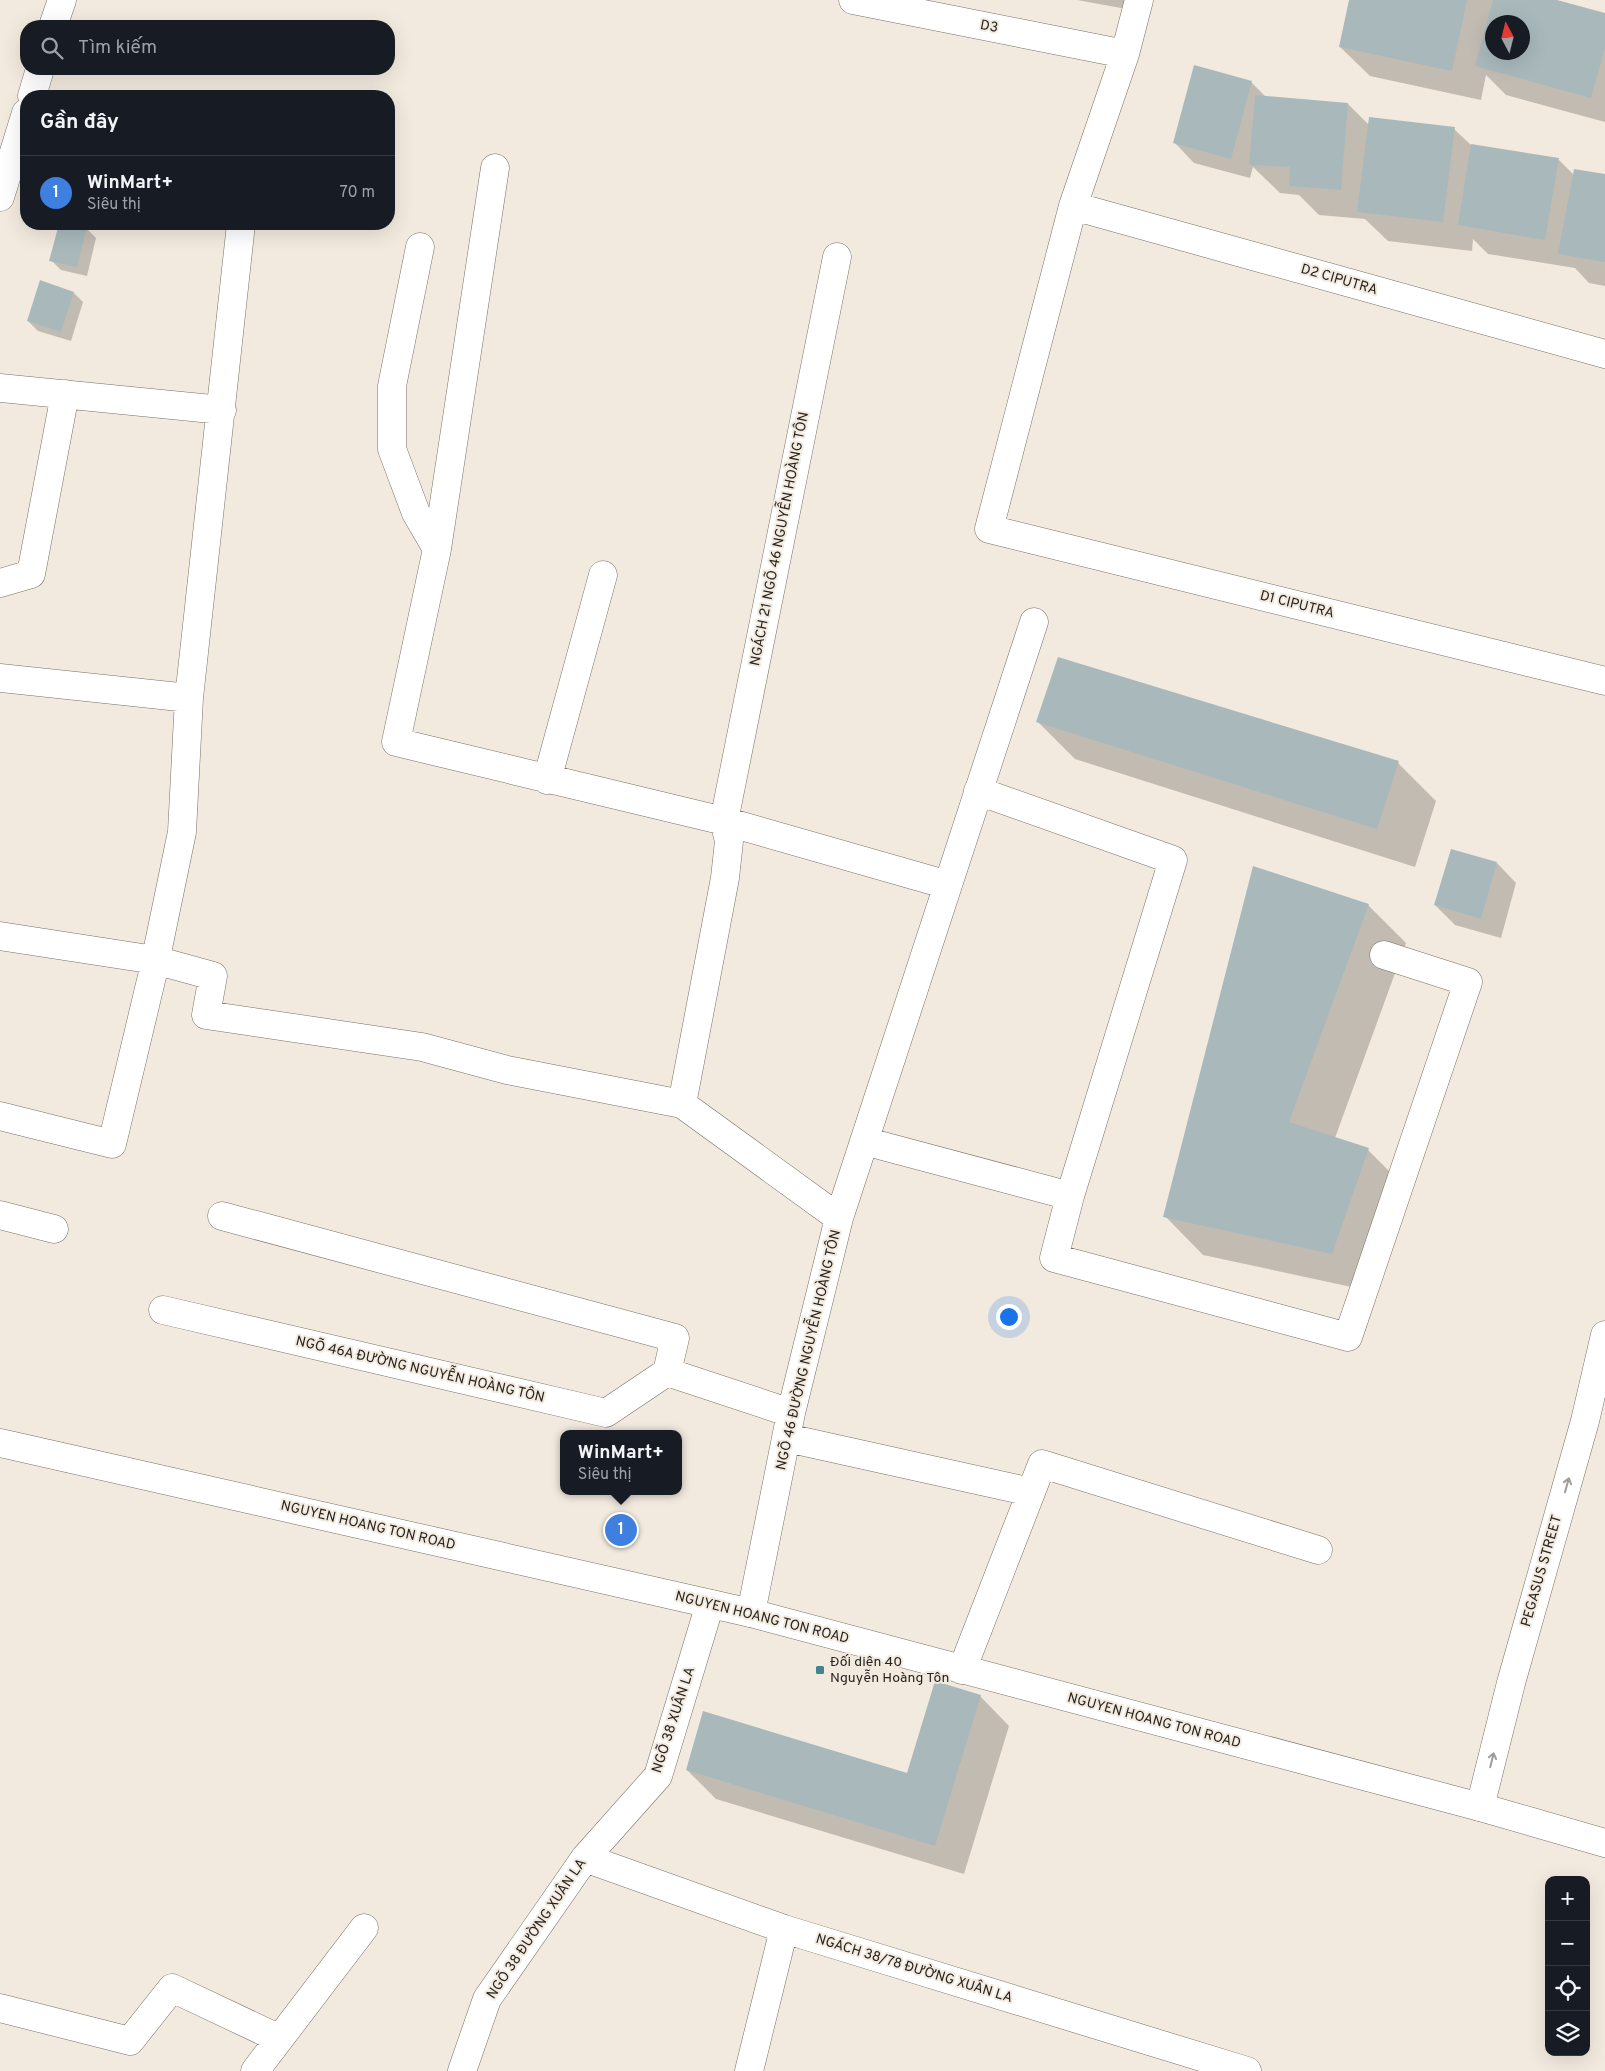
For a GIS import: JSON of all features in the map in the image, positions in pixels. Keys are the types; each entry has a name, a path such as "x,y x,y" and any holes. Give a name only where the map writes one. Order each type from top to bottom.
{"street":[{"path":"55,20 62,0"},
{"name":"D3","path":"853,0 1125,54"},
{"path":"1073,206 1125,54 1139,0"},
{"path":"34,90 38,75"},
{"path":"0,197 20,132"},
{"path":"495,168 437,549 396,742 547,780 724,821 948,884"},
{"name":"D2 CIPUTRA","path":"1073,206 1605,354"},
{"name":"D1 CIPUTRA","path":"1073,206 988,529 1605,681"},
{"path":"0,1116 112,1144 155,960 182,832 189,698 240,230"},
{"path":"420,247 392,386 392,449 416,513 437,549"},
{"name":"NGÁCH 21 NGÕ 46 NGUYỄN HOÀNG TÔN","path":"724,821 837,257"},
{"path":"0,388 222,410"},
{"path":"0,583 31,574 65,394"},
{"path":"547,780 603,576"},
{"path":"839,1218 1034,622"},
{"path":"0,678 189,698"},
{"path":"978,791 1173,860 1070,1196 1054,1258 1348,1337 1468,982 1384,955"},
{"path":"0,936 155,960 213,976 206,1016 422,1047 507,1070 682,1104 725,878 729,841 724,821"},
{"name":"NGÕ 46 ĐƯỜNG NGUYỄN HOÀNG TÔN","path":"682,1104 839,1218 789,1426 751,1613"},
{"path":"864,1141 1070,1196"},
{"path":"0,1215 54,1230"},
{"path":"222,1216 675,1338 667,1372 789,1426 1031,1492"},
{"name":"NGÕ 46A ĐƯỜNG NGUYỄN HOÀNG TÔN","path":"163,1310 606,1413 667,1372"},
{"name":"PEGASUS STREET","path":"1480,1807 1511,1683 1585,1421 1605,1335"},
{"name":"NGUYEN HOANG TON ROAD","path":"0,1443 751,1613 1480,1807 1605,1843"},
{"path":"962,1670 1042,1464 1318,1550"},
{"name":"NGÕ 38 XUÂN LA","path":"616,1824 658,1776 710,1604"},
{"name":"NGÕ 38 ĐƯỜNG XUÂN LA","path":"462,2071 487,1999 585,1858 616,1824"},
{"name":"NGÁCH 38/78 ĐƯỜNG XUÂN LA","path":"585,1858 784,1929 1246,2071"},
{"path":"255,2071 278,2038 364,1928"},
{"path":"749,2071 784,1929"},
{"path":"0,2008 130,2041 172,1988 278,2038"}],"building":[{"path":"1349,0 1467,0 1452,71 1339,47"},
{"path":"1493,0 1557,0 1605,13 1605,48 1591,98 1475,66 1485,29 1485,60 1530,60 1530,15 1489,15"},
{"path":"1194,65 1252,81 1231,159 1173,143"},
{"path":"1255,95 1348,103 1341,190 1289,186 1290,167 1249,165"},
{"path":"1369,117 1455,127 1443,222 1357,212"},
{"path":"1471,144 1559,158 1545,240 1458,225"},
{"path":"1574,169 1605,174 1605,262 1558,254"},
{"path":"57,230 86,230 77,267 49,261"},
{"path":"40,280 74,292 61,332 27,321"},
{"path":"1058,657 1399,761 1377,829 1036,722"},
{"path":"1451,849 1497,862 1481,919 1434,905"},
{"path":"1253,866 1369,904 1289,1122 1369,1148 1332,1254 1163,1217"},
{"path":"935,1681 981,1695 935,1846 686,1770 703,1711 907,1773"}],"place":[{"name":"WinMart+","path":"621,1530"},
{"name":"Đối diện 40 Nguyễn Hoàng Tôn","path":"820,1670"}]}
